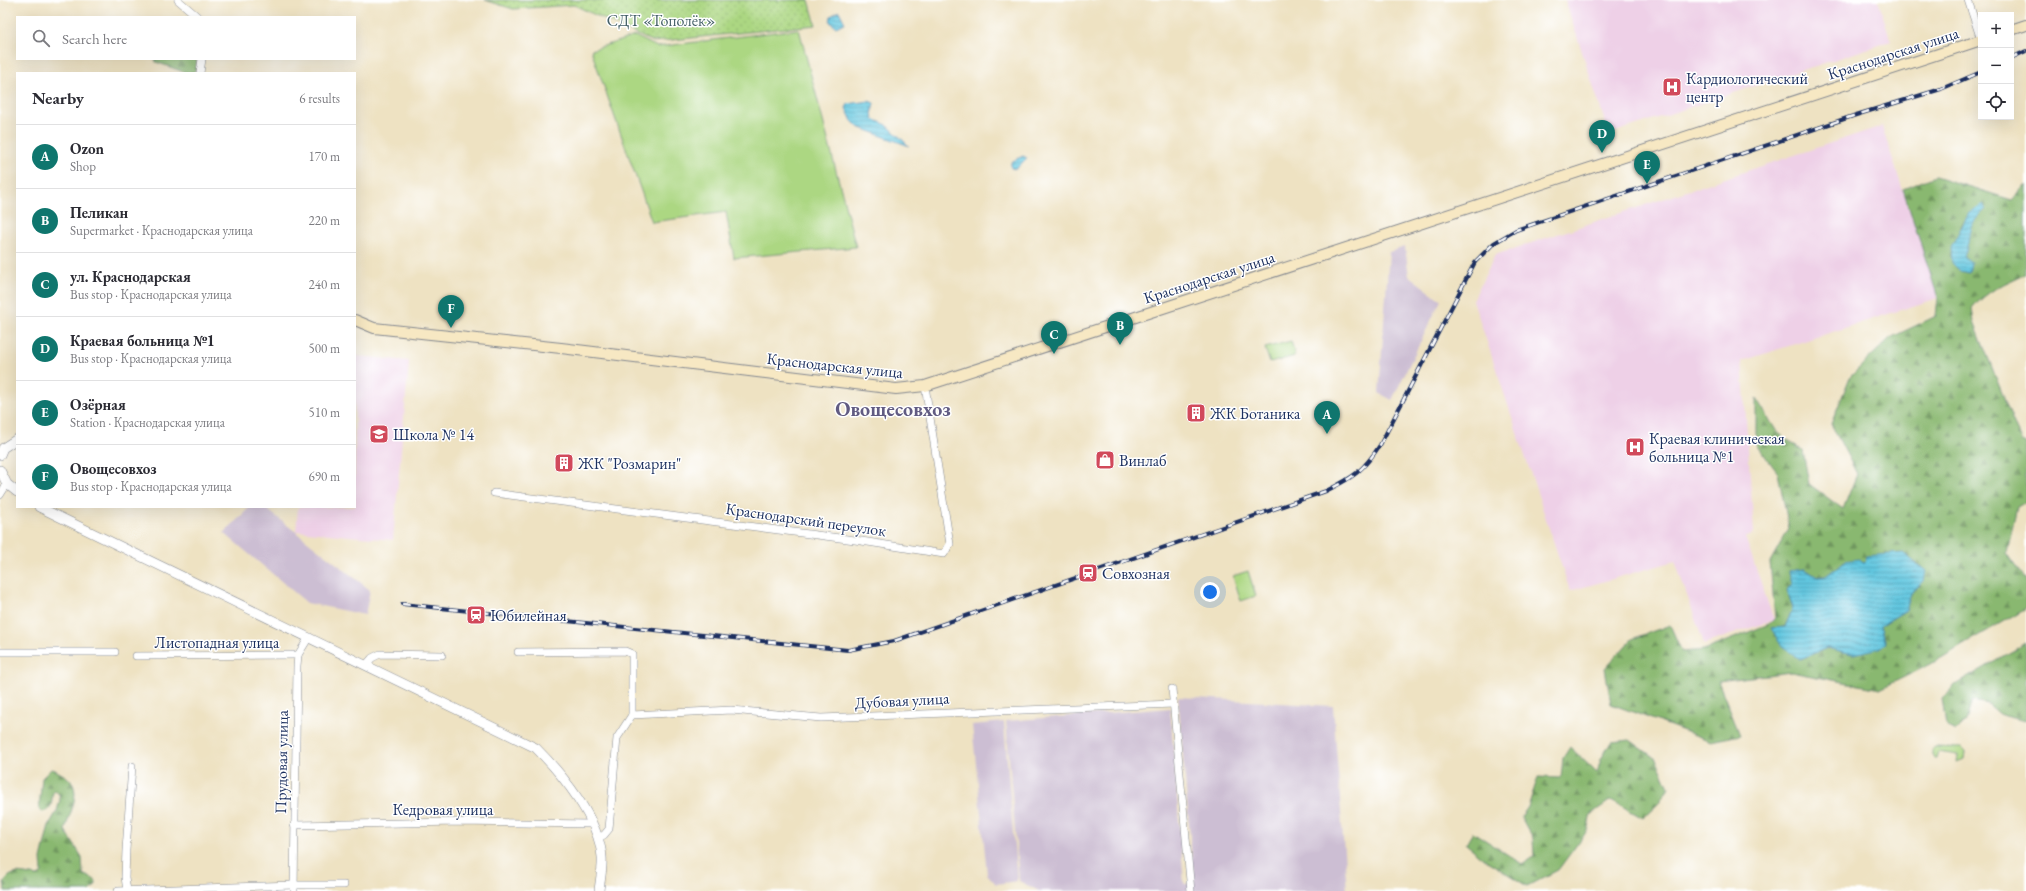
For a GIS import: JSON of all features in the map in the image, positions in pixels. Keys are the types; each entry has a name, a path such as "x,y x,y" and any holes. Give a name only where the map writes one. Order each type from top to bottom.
{"main road":[{"path":"2014,29 2026,25"},
{"name":"Краснодарская улица","path":"356,320 374,328 562,348 896,389 925,386 1978,41"}],"street":[{"path":"178,0 197,16"},
{"path":"1968,0 1978,31"},
{"path":"200,72 202,60"},
{"name":"Краснодарский переулок","path":"494,493 855,540 944,554 950,544 925,386"},
{"path":"0,455 3,448 16,441"},
{"path":"0,470 7,484 16,491"},
{"path":"0,495 7,484"},
{"path":"41,508 310,637 536,748 559,774 592,824 598,838 602,857 599,891"},
{"path":"298,655 310,637"},
{"path":"518,652 625,651 632,654 632,715 618,738 614,754 609,829 604,835 598,838"},
{"path":"0,652 115,652"},
{"path":"366,665 372,658 380,654 442,655"},
{"name":"Листопадная улица","path":"136,656 298,655"},
{"name":"Прудовая улица","path":"294,888 295,712 298,655"},
{"path":"1172,689 1191,891"},
{"name":"Дубовая улица","path":"632,715 731,710 821,718 1173,704"},
{"path":"127,890 126,850 132,766"},
{"name":"Кедровая улица","path":"294,825 458,822 592,824"},
{"path":"118,891 294,888 344,885"}],"shaded area":[{"name":"Кардиологический центр","path":"1565,0 1878,0 1891,41 1609,134"},
{"name":"Краевая клиническая больница №1","path":"1882,126 1938,298 1742,361 1754,533 1745,537 1774,620 1704,644 1675,561 1570,591 1473,300 1495,255"},
{"path":"1405,247 1409,276 1441,300 1392,400 1379,393 1389,252"},
{"name":"Школа № 14","path":"356,356 409,361 393,540 296,531 298,508 356,508"},
{"path":"249,508 265,508 370,590 365,615 307,603 224,533"},
{"path":"1178,697 1333,706 1347,891 1039,891 1019,881 1006,721 1170,708 1184,884 1194,883"},
{"path":"1004,722 1017,881 996,884 987,874 972,725"}],"green space":[{"name":"СДТ «Тополёк»","path":"485,0 809,0 816,25 653,42 574,5 513,9"},
{"path":"799,29 856,247 734,258 726,212 652,222 591,50 635,36 657,47"},
{"path":"155,60 197,60 196,70 193,72 184,72 156,62"},
{"path":"1935,176 2012,200 2026,184 2026,274 2004,284 1983,297 1972,309 1974,322 2021,441 2026,443 2026,502 2017,507 2007,553 2026,580 2026,608 1931,664 1880,689 1791,672 1718,681 1740,735 1711,741 1611,704 1605,668 1632,639 1670,625 1682,652 1704,650 1769,624 1775,618 1770,562 1789,528 1778,473 1756,444 1756,398 1777,432 1803,451 1809,484 1843,509 1857,474 1831,424 1850,377 1890,338 1936,316 1938,298 1903,189","holes":["1845,561 1924,581 1911,593 1906,610 1880,626 1886,643 1853,654 1827,648 1800,659 1771,628 1785,627 1793,608 1787,590 1792,584 1789,571 1805,569 1817,577 1826,576"]},
{"path":"1291,341 1295,356 1270,363 1265,348"},
{"path":"1248,571 1256,596 1241,601 1233,576"},
{"path":"2026,643 2026,721 2001,715 1988,704 1972,701 1966,721 1955,732 1946,726 1942,699 1955,685"},
{"path":"1630,740 1656,759 1669,787 1658,804 1643,818 1611,800 1591,814 1587,831 1558,870 1527,886 1487,861 1466,844 1473,832 1522,864 1534,856 1533,839 1521,817 1528,807 1538,777 1561,778 1563,758 1570,747 1597,773 1601,759 1611,742"},
{"path":"1935,747 1961,748 1965,752 1964,759 1957,762 1958,755 1938,752 1936,759 1934,759 1932,749"},
{"path":"51,769 69,779 73,785 75,792 73,807 65,830 82,857 83,874 95,880 96,884 90,891 5,891 4,882 11,875 19,873 38,876 42,873 41,859 49,825 57,811 60,800 59,794 54,790 49,809 42,812 39,808 42,778"}],"water":[{"path":"839,11 845,23 836,27 830,22 831,16"},
{"path":"869,101 874,103 872,113 873,119 887,125 909,146 858,127 852,121 846,108 848,104"},
{"path":"1023,156 1027,158 1016,169 1011,168 1011,162"},
{"path":"1983,204 1986,209 1971,227 1964,257 1971,262 1969,273 1960,271 1952,263 1951,247 1969,213"},
{"path":"1903,553 1926,571 1924,581 1911,593 1906,610 1880,626 1886,643 1881,648 1853,654 1827,648 1800,659 1782,647 1771,628 1785,627 1793,608 1787,590 1792,584 1789,571 1805,569 1817,577 1826,576 1845,561 1859,559 1864,564 1867,556"}],"railway":[{"path":"2014,57 2026,51"},
{"path":"402,604 848,650 894,641 1326,491 1344,482 1363,467 1380,445 1475,262 1494,243 1516,230 1856,115 1941,89 1978,73"}],"place":[{"name":"Кардиологический центр","path":"1672,87"},
{"name":"Краевая больница №1","path":"1602,153"},
{"name":"Озёрная","path":"1647,184"},
{"name":"Овощесовхоз","path":"451,328"},
{"name":"Пеликан","path":"1120,345"},
{"name":"ул. Краснодарская","path":"1054,354"},
{"name":"ЖК Ботаника","path":"1196,413"},
{"name":"Школа № 14","path":"379,434"},
{"name":"Ozon","path":"1327,434"},
{"name":"Краевая клиническая больница №1","path":"1635,447"},
{"name":"Винлаб","path":"1105,460"},
{"name":"ЖК \"Розмарин\"","path":"564,463"},
{"name":"Совхозная","path":"1088,573"},
{"name":"Юбилейная","path":"476,615"}],"district":[{"name":"Овощесовхоз","path":"893,409"}]}
